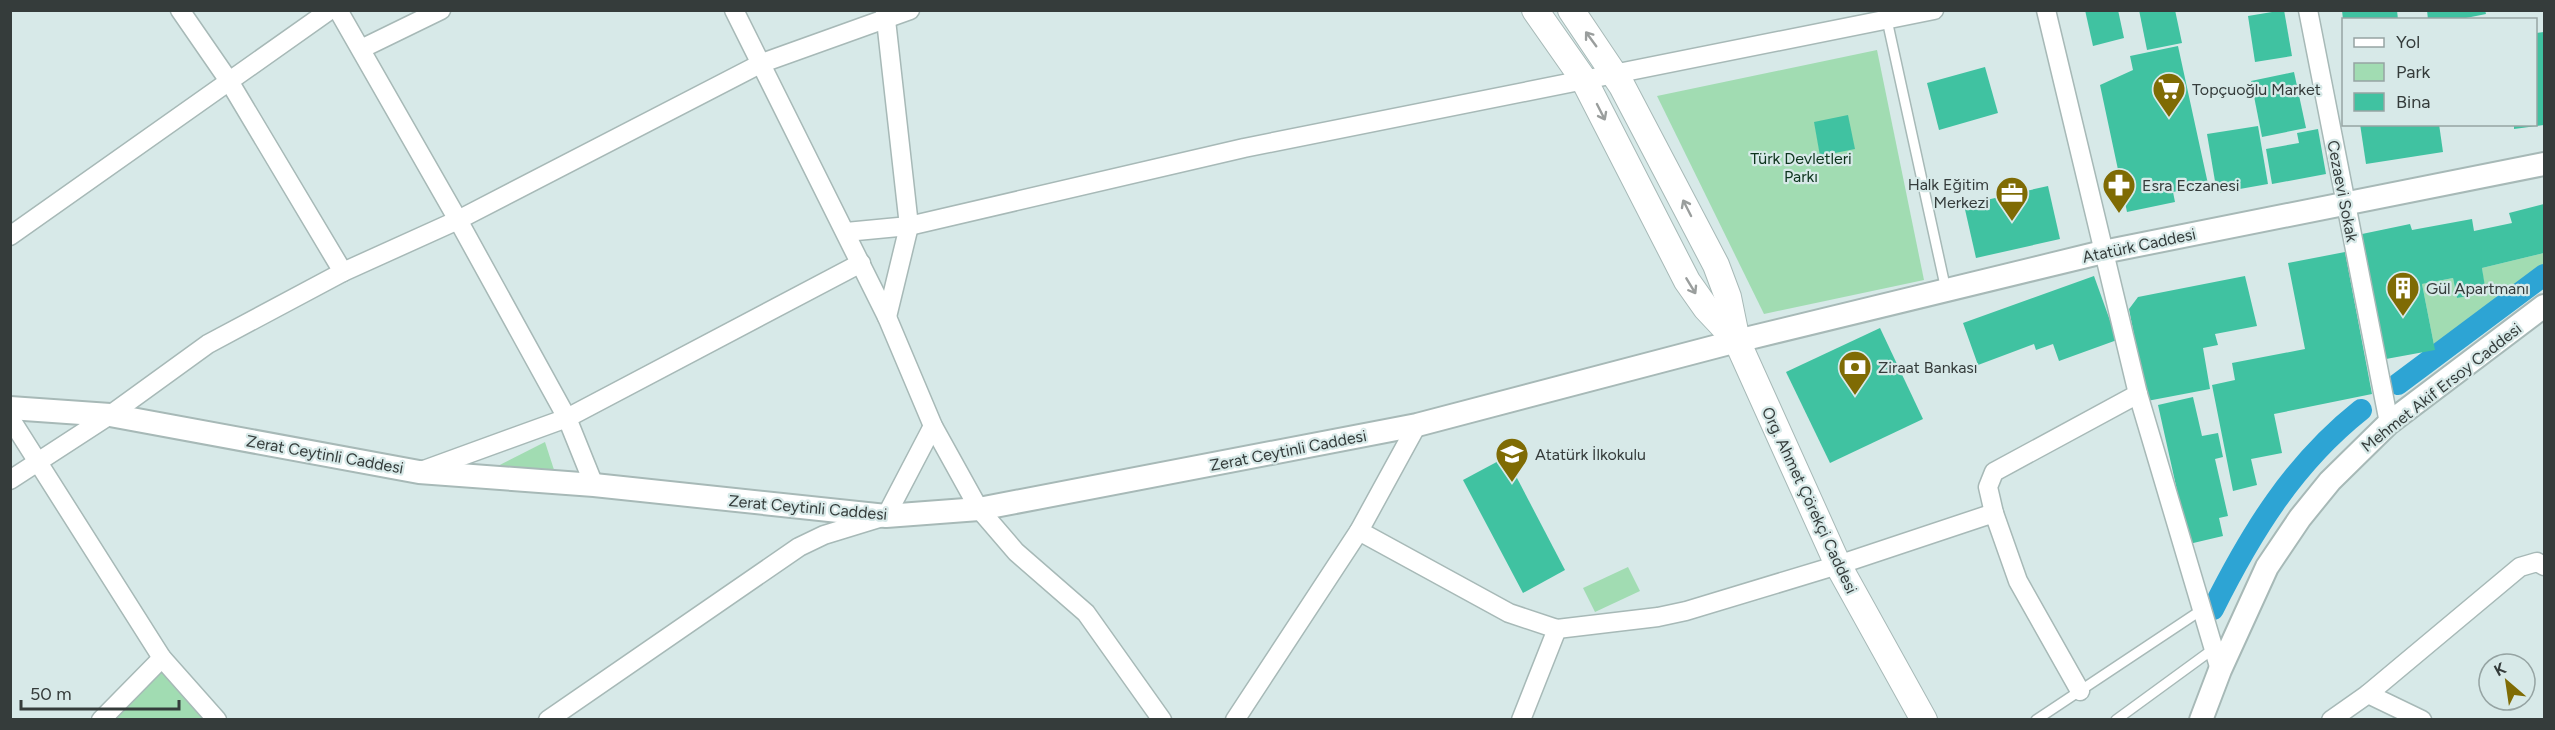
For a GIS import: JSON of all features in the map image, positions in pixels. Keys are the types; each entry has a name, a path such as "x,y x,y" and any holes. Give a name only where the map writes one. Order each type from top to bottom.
{"main road":[{"name":"Org. Ahmet Çörekçi Caddesi","path":"1535,10 1584,80 1688,281 1706,308 1737,341"},
{"name":"Org. Ahmet Çörekçi Caddesi","path":"1571,10 1615,73 1716,265 1728,297 1737,341 1838,566 1924,720"}],"street":[{"path":"180,10 229,81 343,272"},
{"path":"10,236 330,10"},
{"path":"338,10 458,220 567,418 594,485"},
{"path":"361,49 441,10"},
{"path":"735,10 887,317 933,426 979,508 1016,552 1086,613 1162,720"},
{"path":"10,480 110,415 208,344 343,272 458,220 762,63 885,16 910,10"},
{"path":"846,232 909,226 1244,148 1934,10"},
{"path":"2046,10 2138,394 2216,660"},
{"name":"Cezaevi Sokak","path":"2308,10 2377,372 2389,423"},
{"path":"885,16 909,226 887,317"},
{"name":"Atatürk Caddesi","path":"1737,341 2103,252 2544,164"},
{"path":"419,472 567,418 861,263"},
{"name":"Mehmet Akif Ersoy Caddesi","path":"2201,720 2216,660 2237,631 2267,567 2300,518 2330,480 2389,423 2544,306"},
{"name":"Zerat Ceytinli Caddesi","path":"10,408 110,415 419,472 594,485 886,516 979,508 1417,425 1737,341"},
{"path":"2080,691 2018,581 1994,513 1988,487 1994,472 2138,394"},
{"path":"10,418 162,658 218,720"},
{"path":"1235,720 1359,531 1417,425"},
{"path":"548,720 799,547 824,535 886,516 933,426"},
{"path":"1359,531 1509,613 1557,630 1673,614 1838,566 1994,513"},
{"path":"2331,720 2368,694 2520,567 2536,562 2544,566"},
{"path":"1521,720 1557,630"},
{"path":"101,720 162,658"},
{"path":"2368,694 2422,720"}],"lane":[{"path":"1887,20 1946,290"},
{"path":"2036,720 2200,611"},
{"path":"2116,720 2216,660"}],"green space":[{"name":"Türk Devletleri Parkı","path":"1877,50 1924,280 1764,314 1657,96"},
{"path":"2544,253 2544,271 2435,350 2422,284 2453,278 2457,298 2485,293 2482,268"},
{"path":"545,442 556,476 486,472"},
{"path":"1628,567 1640,591 1595,612 1583,588"},
{"path":"162,671 206,720 115,720"}],"building":[{"path":"2085,10 2118,10 2124,38 2093,46"},
{"path":"2139,10 2175,10 2182,43 2147,50"},
{"path":"2284,10 2292,56 2255,62 2248,16"},
{"path":"2342,10 2397,10 2398,18 2343,18"},
{"path":"2427,10 2485,10 2486,14 2466,18 2428,18"},
{"path":"2544,32 2544,125 2537,126 2537,33"},
{"path":"2178,46 2208,184 2173,192 2175,202 2127,212 2100,85 2133,70 2130,56"},
{"path":"1985,67 1998,113 1939,130 1927,83"},
{"path":"2294,72 2306,128 2262,137 2251,81"},
{"path":"1848,115 1855,149 1820,156 1814,122"},
{"path":"2258,126 2268,184 2217,193 2207,134"},
{"path":"2360,126 2439,126 2443,152 2366,164"},
{"path":"2514,126 2536,126 2514,129"},
{"path":"2318,129 2326,174 2272,184 2266,149 2299,143 2297,133"},
{"name":"Halk Eğitim Merkezi","path":"2048,186 2060,239 1976,258 1964,205"},
{"path":"2544,204 2544,253 2482,268 2486,293 2457,298 2453,278 2422,284 2435,350 2386,359 2362,234 2410,224 2412,230 2472,219 2474,231 2512,223 2509,213"},
{"path":"2345,252 2372,394 2274,414 2282,453 2251,459 2257,485 2233,491 2212,385 2235,380 2232,363 2305,349 2288,263"},
{"path":"2094,276 2117,340 2059,361 2053,344 2036,350 2034,344 1978,365 1963,323"},
{"path":"2245,276 2257,326 2215,334 2218,345 2203,348 2210,389 2147,401 2129,309 2138,297"},
{"name":"Ziraat Bankası","path":"1880,328 1923,419 1830,463 1786,372"},
{"path":"2193,397 2202,436 2218,433 2223,457 2215,459 2228,516 2219,518 2223,536 2189,544 2158,405"},
{"path":"1506,457 1565,570 1523,593 1463,480"}],"waterway":[{"path":"2398,384 2544,275"},
{"path":"2213,609 2243,553 2276,501 2315,453 2361,410"}],"place":[{"name":"Topçuoğlu Market","path":"2169,118"},
{"name":"Esra Eczanesi","path":"2119,214"},
{"name":"Halk Eğitim Merkezi","path":"2012,222"},
{"name":"Gül Apartmanı","path":"2403,317"},
{"name":"Ziraat Bankası","path":"1855,396"},
{"name":"Atatürk İlkokulu","path":"1512,483"}]}
